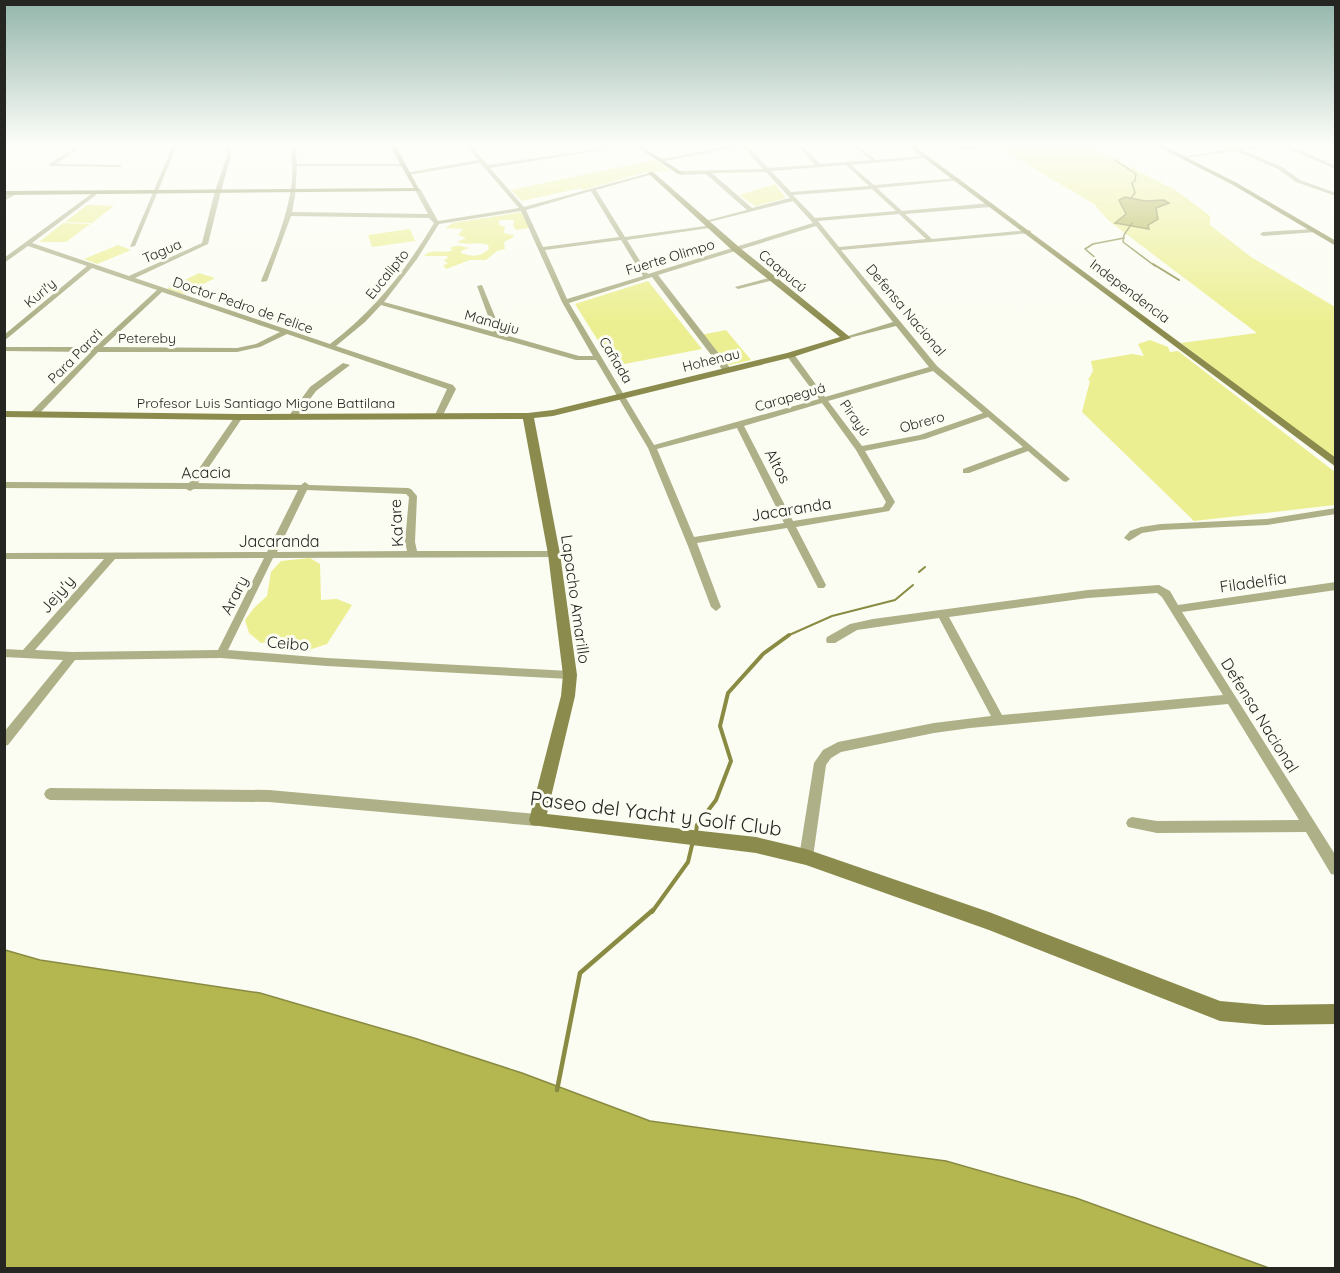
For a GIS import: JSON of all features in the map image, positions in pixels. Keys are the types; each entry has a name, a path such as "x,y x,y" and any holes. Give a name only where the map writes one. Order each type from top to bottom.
{"street":[{"path":"4,261 83,202"},
{"path":"132,246 151,202"},
{"name":"Tagua","path":"130,278 206,244 215,202"},
{"path":"264,281 290,214 292,202"},
{"path":"425,202 437,223 523,209 547,202"},
{"name":"Cañada","path":"517,202 523,209 565,302 652,448 716,607"},
{"path":"601,202 623,239 727,370"},
{"name":"Caapucú","path":"684,202 736,249 847,338"},
{"path":"742,202 751,210"},
{"path":"541,249 710,225 773,202"},
{"name":"Defensa Nacional","path":"798,202 934,368 1065,480"},
{"path":"890,202 931,241"},
{"name":"Independencia","path":"988,202 1335,464"},
{"path":"1266,202 1335,244"},
{"name":"Fuerte Olimpo","path":"565,302 815,222 991,205"},
{"path":"290,214 432,216"},
{"name":"Eucalipto","path":"331,347 357,328 410,268 437,223"},
{"path":"1263,234 1314,231"},
{"path":"836,249 1029,232"},
{"path":"1327,239 1335,237"},
{"name":"Doctor Pedro de Felice","path":"28,244 451,387 438,417"},
{"name":"Kuri'y","path":"4,339 91,266"},
{"path":"738,287 772,279"},
{"path":"480,286 499,337"},
{"name":"Para Para'i","path":"33,415 96,350 160,290"},
{"name":"Mandyju","path":"380,303 579,358 598,358"},
{"name":"Hohenau","path":"528,416 622,396 790,355 899,323"},
{"name":"Petereby","path":"4,349 237,350 258,346 285,332"},
{"name":"Pirayú","path":"790,355 826,400 860,449 891,502"},
{"path":"292,417 313,389 346,365"},
{"name":"Carapeguá","path":"652,448 934,368"},
{"name":"Profesor Luis Santiago Migone Battilana","path":"4,414 239,417 528,416"},
{"name":"Obrero","path":"860,449 922,437 989,414"},
{"name":"Lapacho Amarillo","path":"528,416 554,555 570,675 568,696 537,820"},
{"path":"190,488 239,417"},
{"name":"Altos","path":"739,425 821,585"},
{"path":"966,471 1029,448"},
{"name":"Acacia","path":"4,485 190,488 305,486 408,491"},
{"name":"Arary","path":"221,654 305,486"},
{"name":"Ka'are","path":"408,491 413,496 410,542 413,555"},
{"name":"Jacaranda","path":"691,541 886,510 891,502"},
{"path":"1129,538 1133,533 1141,530 1161,527 1267,522 1335,511"},
{"name":"Jacaranda","path":"4,556 554,555"},
{"name":"Jejy'y","path":"26,653 112,556"},
{"name":"Filadelfia","path":"1174,609 1335,586"},
{"name":"Defensa Nacional","path":"942,613 1149,588 1159,589 1166,594 1335,869"},
{"path":"831,640 854,627 873,622 942,613 999,721"},
{"name":"Ceibo","path":"4,652 72,656 221,654 570,675"},
{"path":"4,741 72,656"},
{"path":"806,857 820,763 838,747 934,728 1231,699"},
{"name":"Paseo del Yacht y Golf Club","path":"50,794 269,796 537,820 756,845 806,857 989,921 1220,1011 1265,1015 1335,1014"},
{"path":"1132,823 1156,827 1309,826"}],"green space":[{"path":"750,202 769,202 755,206"},
{"path":"1091,202 1192,202 1210,216 1210,225 1251,257 1335,307 1335,461 1181,343 1257,333 1109,221"},
{"path":"87,205 114,206 92,223 65,222"},
{"path":"522,212 528,228 516,230 513,226 514,220 500,220 498,224 505,227 504,233 514,237 504,242 505,249 497,251 486,260 470,260 446,269 443,265 448,264 444,260 448,258 447,256 424,256 430,252 453,250 450,248 457,246 469,248 461,253 473,256 483,254 489,249 488,245 457,242 466,238 458,235 463,229 445,228 453,223"},
{"path":"63,223 90,224 66,242 39,242"},
{"path":"410,229 415,241 372,247 368,235"},
{"path":"118,245 131,250 97,264 84,259"},
{"path":"199,273 215,278 184,294 167,289"},
{"path":"648,281 702,349 614,366 575,304"},
{"path":"726,330 751,360 725,366 701,335"},
{"path":"1150,340 1168,347 1170,352 1178,351 1335,472 1335,505 1194,521 1082,412 1090,381 1088,380 1093,371 1091,361 1132,354 1144,356 1138,344"},
{"path":"310,558 320,564 321,600 337,599 352,605 327,644 309,650 280,640 261,643 249,633 245,620 267,596 271,572 281,561"}],"shaded area":[{"path":"1120,202 1169,203 1156,208 1158,219 1148,225 1149,229 1115,223 1126,214"},
{"path":"5,950 40,960 260,993 414,1038 522,1073 650,1121 946,1161 1076,1198 1269,1268 5,1268"}],"waterway":[{"path":"1124,238 1132,223"},
{"path":"1098,260 1085,249 1093,244 1124,238"},
{"path":"1124,238 1123,242 1155,266"},
{"path":"1153,264 1179,280"},
{"path":"919,572 925,567"},
{"path":"789,635 832,616 895,600 913,585"},
{"path":"696,832 697,825 716,800 731,761 720,726 728,693 763,654 789,635"},
{"path":"652,912 688,862 693,841"},
{"path":"557,1090 580,973 653,910"}]}
